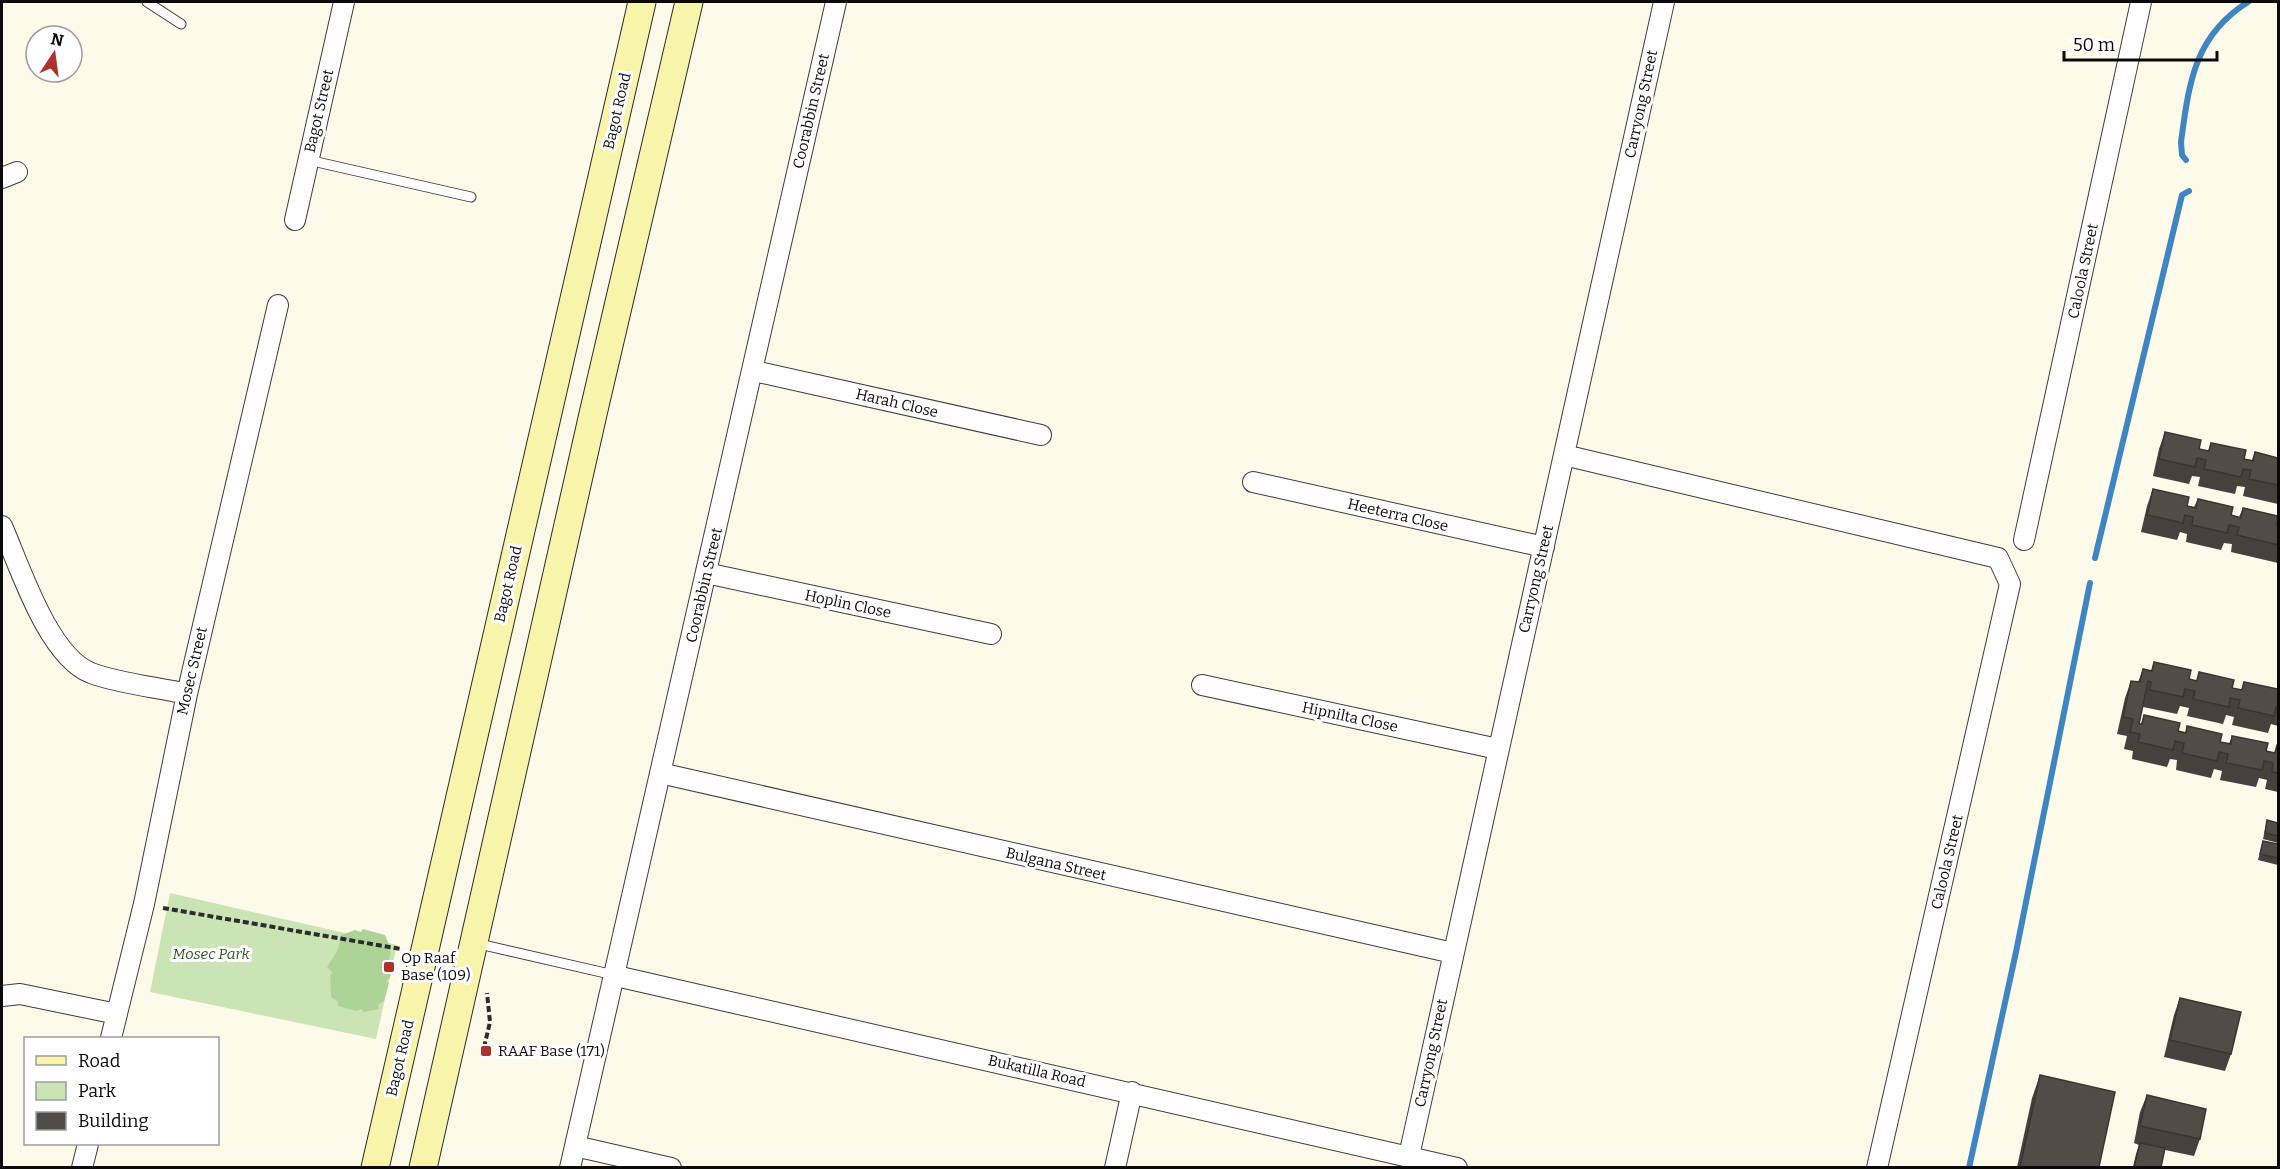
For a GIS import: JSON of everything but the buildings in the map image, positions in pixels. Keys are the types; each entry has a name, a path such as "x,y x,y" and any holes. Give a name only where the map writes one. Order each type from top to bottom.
{"main road":[{"name":"Bagot Road","path":"375,1167 642,2"},
{"path":"423,1167 689,2"}],"street":[{"name":"Bagot Street","path":"295,220 344,2"},
{"name":"Coorabbin Street","path":"570,1167 616,976 660,773 754,371 836,2"},
{"name":"Carryong Street","path":"1409,1156 1452,953 1664,2"},
{"name":"Caloola Street","path":"2024,540 2141,2"},
{"name":"Mosec Street","path":"111,1037 144,904 187,694 278,305"},
{"name":"Harah Close","path":"754,371 1041,435"},
{"name":"Caloola Street","path":"1564,455 1998,558 2010,584 1877,1167"},
{"name":"Heeterra Close","path":"1253,482 1544,547"},
{"path":"2,526 50,634 74,664 91,673 187,694"},
{"name":"Hoplin Close","path":"706,573 991,634"},
{"name":"Hipnilta Close","path":"1202,685 1498,749"},
{"name":"Bulgana Street","path":"660,773 1452,953"},
{"name":"Bukatilla Road","path":"616,976 1457,1167"},
{"path":"2,996 20,994 117,1014"},
{"path":"1114,1167 1132,1092"},
{"path":"82,1167 87,1145"},
{"path":"575,1146 671,1167"}],"lane":[{"path":"147,2 182,24"},
{"path":"308,160 471,197"},
{"path":"473,943 616,976"}],"path":[{"path":"144,904 402,949"},
{"path":"482,1056 490,1022 487,990"}],"green space":[{"name":"Mosec Park","path":"170,893 397,945 376,1039 150,992"},
{"path":"363,929 385,935 390,947 390,955 385,966 392,969 390,978 386,981 389,983 384,1001 378,1005 379,1009 364,1012 361,1009 356,1011 338,1006 338,1002 331,997 330,974 333,973 327,967 338,950 341,935 355,930 361,932"}],"waterway":[{"path":"2186,160 2182,155 2181,142 2187,100 2197,63 2216,30 2230,15 2248,2"},
{"path":"2095,558 2182,195 2189,191"},
{"path":"1969,1168 2016,952 2090,583"}],"place":[{"name":"Op Raaf Base (109)","path":"389,967"},
{"name":"RAAF Base (171)","path":"486,1051"}]}
